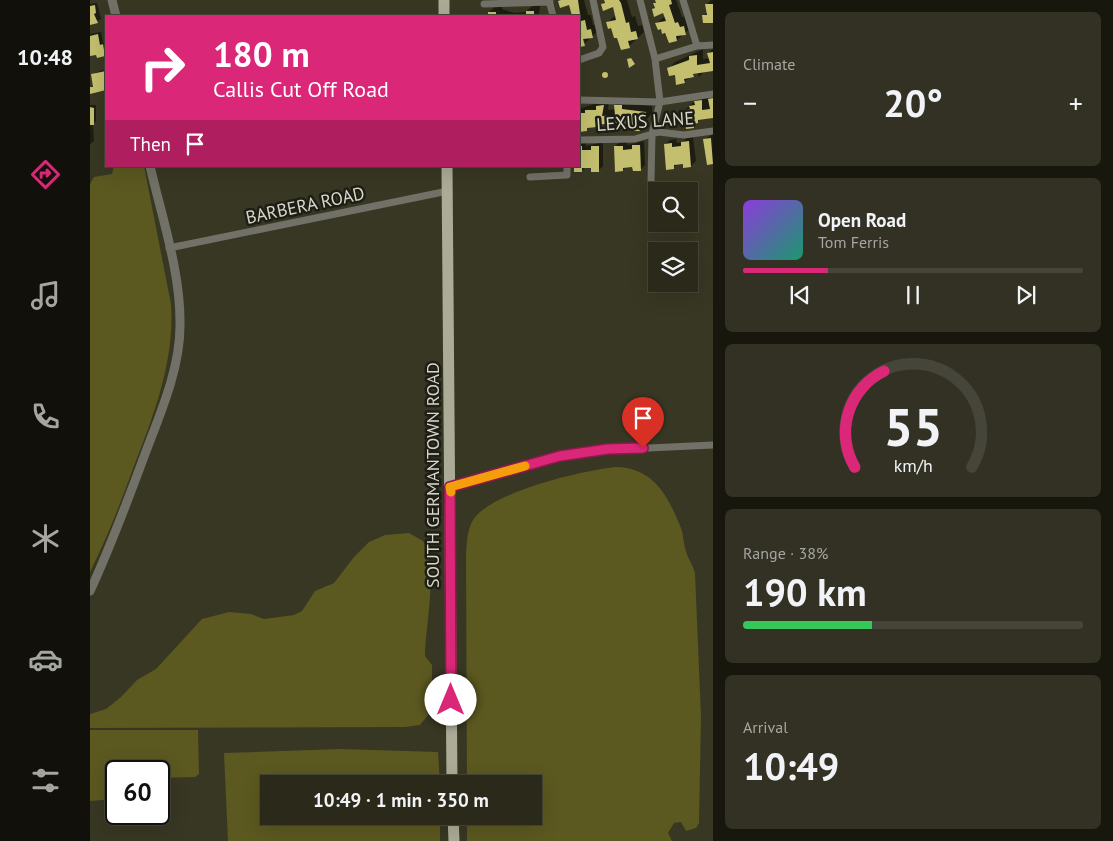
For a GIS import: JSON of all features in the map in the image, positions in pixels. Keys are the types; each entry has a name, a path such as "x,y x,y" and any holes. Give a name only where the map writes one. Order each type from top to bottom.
{"main road":[{"path":"444,0 444,15"},
{"name":"SOUTH GERMANTOWN ROAD","path":"447,167 452,775"},
{"path":"453,825 454,841"}],"street":[{"path":"112,0 116,15"},
{"path":"580,60 599,53 603,47 593,0"},
{"path":"640,0 655,59 660,102 652,134 651,181"},
{"path":"683,0 697,46"},
{"path":"484,4 550,1 553,15"},
{"path":"655,59 697,46 713,45"},
{"path":"580,100 660,102 713,94"},
{"name":"LEXUS LANE","path":"580,140 635,138 662,132 684,135 713,131"},
{"path":"90,591 112,544 161,411 178,348 180,310 169,248 150,167"},
{"path":"530,177 567,175 567,167"},
{"name":"BARBERA ROAD","path":"169,248 448,191"},
{"path":"450,487 524,466 584,452 713,445"}],"shaded area":[{"path":"114,167 144,167 171,304 170,346 162,387 149,427 119,506 90,572 90,184 94,177 112,174"},
{"path":"616,467 640,472 658,486 671,505 681,528 685,548 695,573 701,717 699,823 696,828 686,831 681,822 674,823 668,833 672,841 467,841 467,825 542,825 542,775 467,775 466,554 471,524 483,510 498,500 539,484"},
{"path":"409,533 423,541 428,552 431,581 425,656 432,665 432,710 420,725 405,727 90,728 90,714 106,709 137,680 156,669 202,619 229,612 251,614 264,619 294,615 302,611 315,591 334,583 354,557 369,542 385,535"},
{"path":"90,730 198,730 199,774 195,777 170,778 170,760 105,760 105,800 90,801"},
{"path":"340,749 438,752 439,775 260,775 260,825 440,825 440,841 228,841 224,753"}],"building":[{"path":"578,0 581,21 585,20 587,30 591,29 593,38 583,39 585,46 580,47 580,15 572,15 569,5 560,8 558,1"},
{"path":"604,0 619,0 621,3 626,23 629,22 631,32 636,31 638,39 628,41 630,48 621,50 611,28 608,29 606,22 616,20 613,7 603,11 601,4 605,3"},
{"path":"655,0 671,0 672,4 669,5 675,23 678,22 680,27 684,26 686,35 676,36 677,41 669,43 665,33 662,34 661,29 658,30 655,23 666,21 663,13 654,17 652,9 655,8 653,3 656,3"},
{"path":"705,4 713,4 713,23 703,23 702,15 707,15"},
{"path":"95,5 96,13 94,14 98,23 90,25 90,6"},
{"path":"526,11 534,11 534,15 526,15"},
{"path":"488,12 496,12 496,15 488,15"},
{"path":"98,34 100,45 103,44 105,56 97,58 96,55 90,56 90,36"},
{"path":"713,52 713,71 693,74 694,77 684,79 685,83 676,85 675,75 669,76 667,68 689,60 689,56 697,55 697,65 710,63 707,53"},
{"path":"631,58 635,64 629,68 627,59"},
{"path":"105,71 105,90 90,94 90,87 93,87 91,74"},
{"path":"605,72 608,75 605,78 602,75"},
{"path":"713,98 713,118 698,120 698,123 694,124 694,128 686,129 685,118 681,119 680,111 690,109 689,106 695,105 694,101 702,100 702,110 710,109 708,99"},
{"path":"604,105 602,116 615,115 614,105 622,105 622,109 646,112 646,120 638,121 640,131 632,131 632,127 621,127 621,124 615,123 597,125 597,127 587,128 587,131 580,132 580,113 585,113 585,110 596,110 596,106"},
{"path":"90,107 94,108 94,125 90,125"},
{"path":"711,138 713,164 707,165 703,139"},
{"path":"689,141 691,167 683,168 683,164 674,165 674,169 666,170 664,144 672,143 672,147 681,146 681,142"},
{"path":"632,145 640,145 641,171 633,171 632,167 623,168 623,171 615,172 614,146 623,146 623,150 632,149"},
{"path":"580,146 582,146 582,150 591,150 591,146 599,146 599,172 591,172 591,168 582,168 582,172 574,172 574,167 580,167"}],"slow traffic":[{"path":"451,492 450,487 525,466"}],"route":[{"path":"451,700 450,487 560,456 608,449 643,448"}]}
